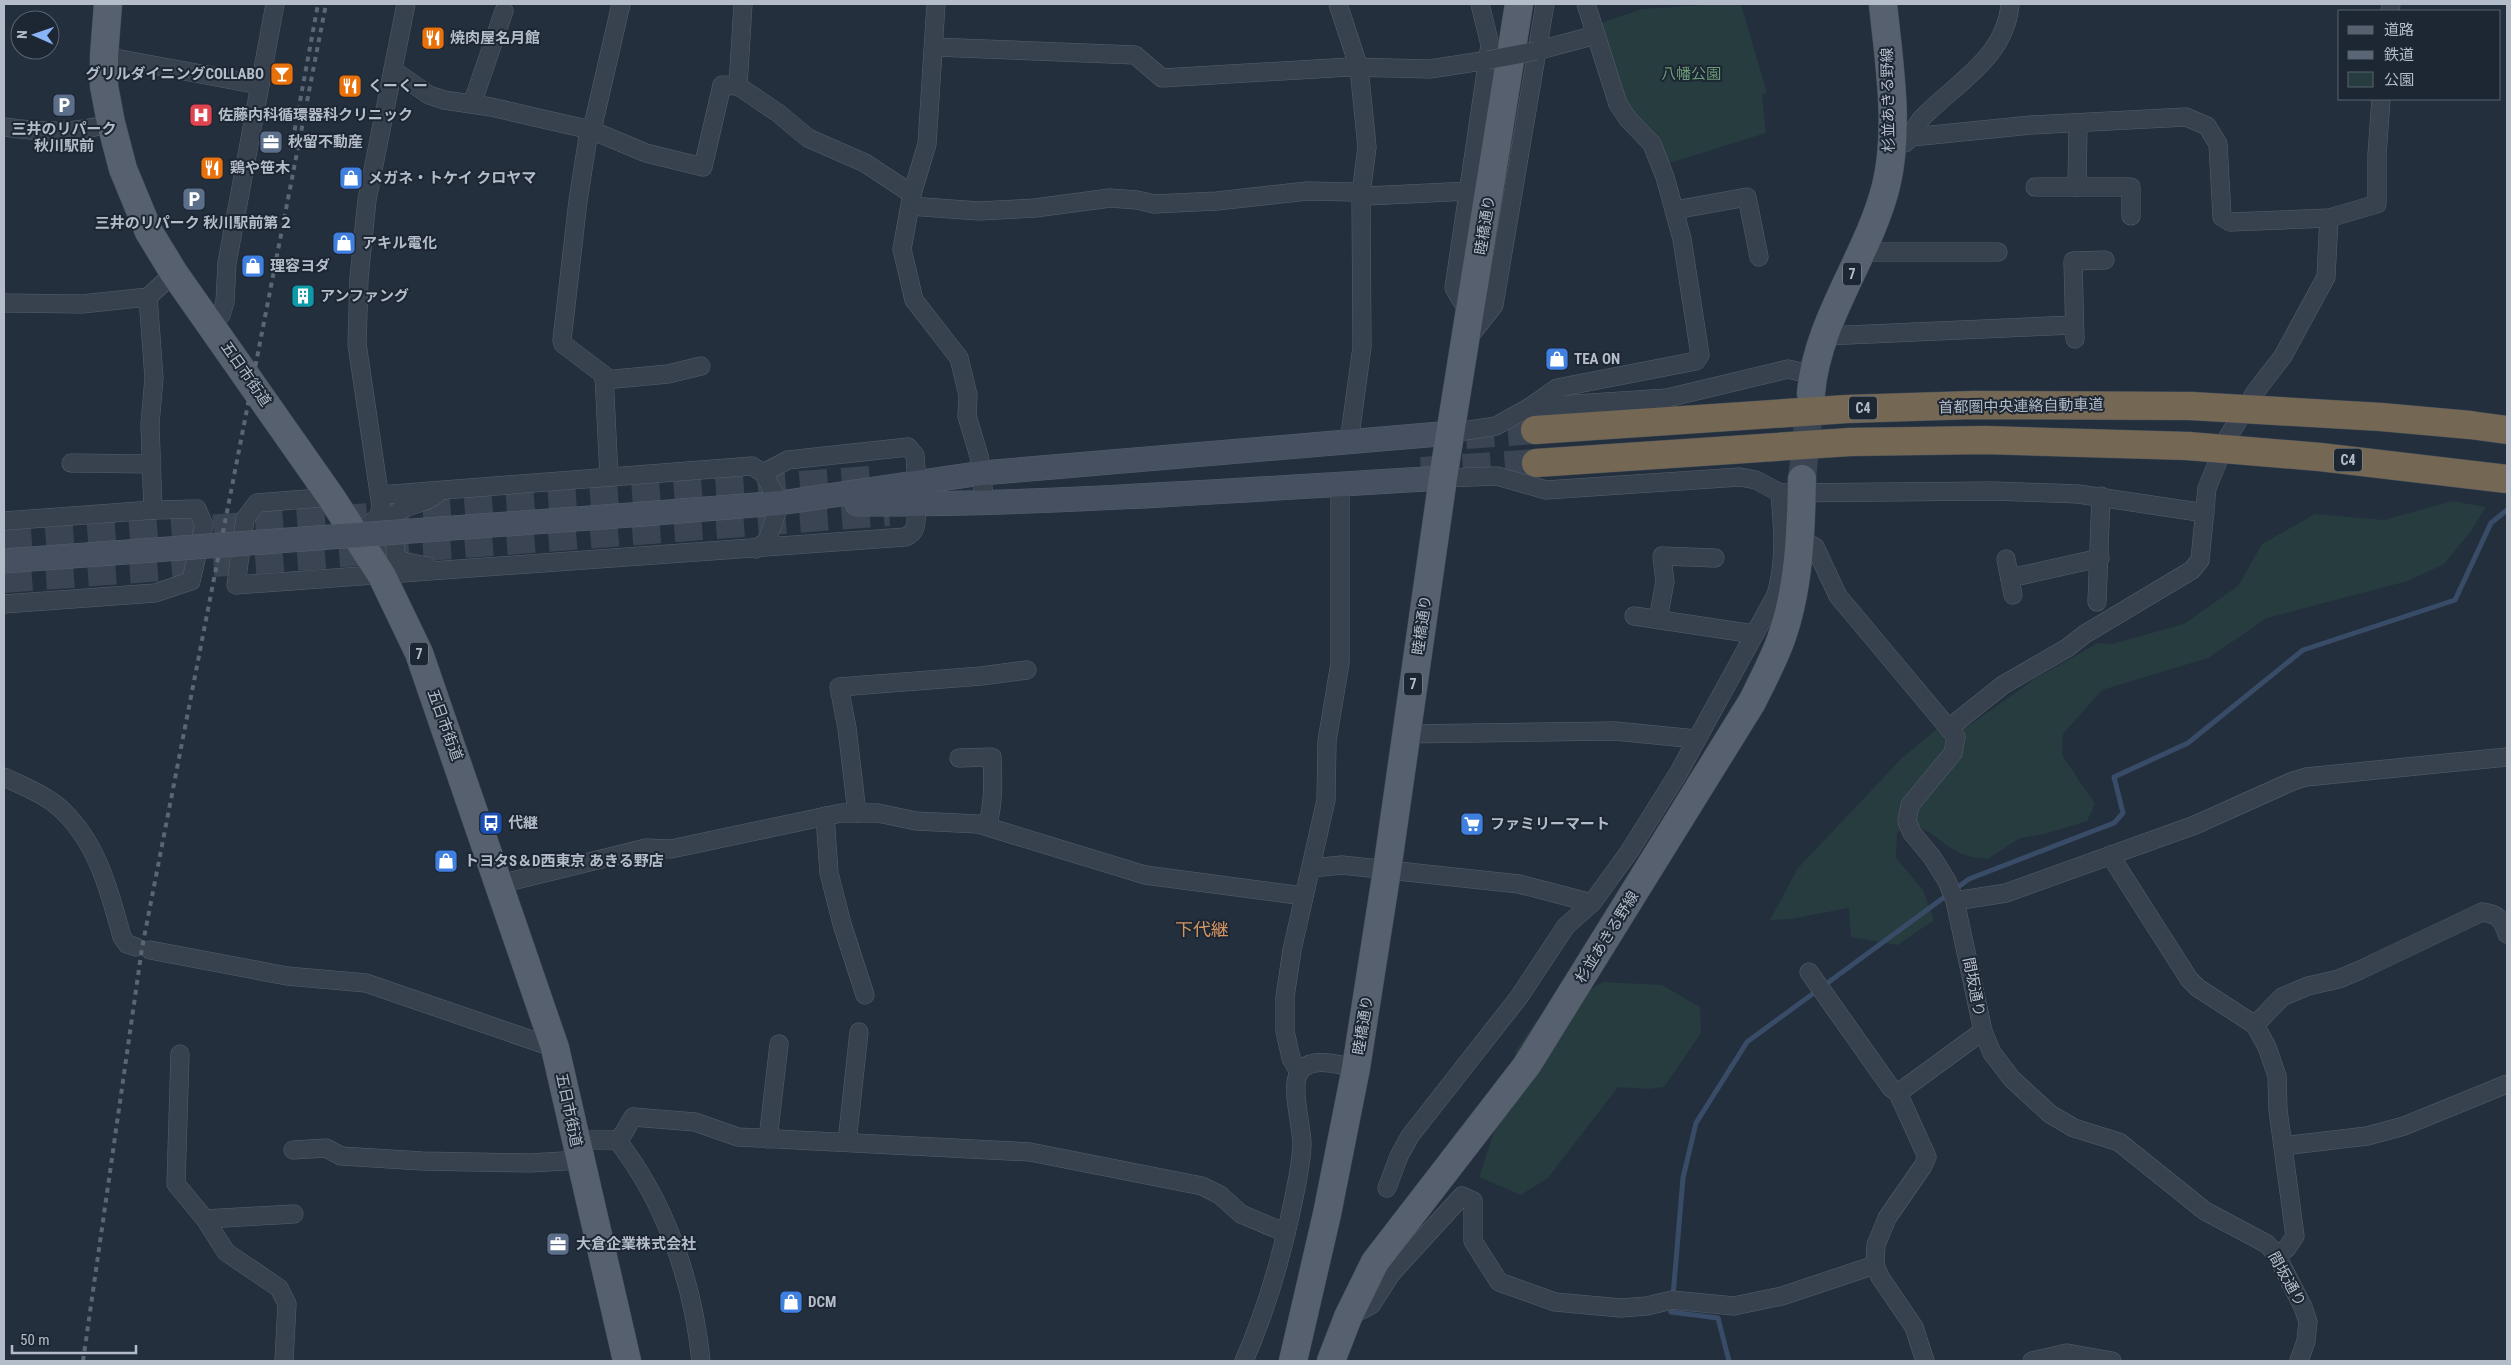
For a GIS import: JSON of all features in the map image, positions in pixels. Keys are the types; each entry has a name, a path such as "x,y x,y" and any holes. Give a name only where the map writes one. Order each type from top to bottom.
{"highway":[{"name":"首都圏中央連絡自動車道","path":"1533,418 1974,405 2191,406 2372,416 2507,430"},
{"path":"2470,425 2507,425"},
{"name":"C4","path":"1536,462 1850,442 1985,440 2188,446 2320,457 2507,479"},
{"path":"2467,473 2507,487"}],"main road":[{"name":"五日市街道","path":"108,4 104,86 111,123 134,199 149,232 174,273 356,535 382,576 419,653 555,1048 627,1361"},
{"name":"睦橋通り","path":"1293,1361 1327,1214 1356,1068 1387,870 1443,478 1469,327 1519,4"},
{"name":"杉並あきる野線","path":"1812,384 1825,336 1881,202 1891,154 1891,95 1883,4"},
{"name":"杉並あきる野線","path":"1331,1361 1348,1316 1375,1262 1527,1065 1752,702 1780,641 1797,574 1799,538 1795,488"}],"street":[{"path":"210,323 221,315 225,302 227,262 275,4"},
{"path":"356,535 361,533 379,516 380,495 357,344 359,278 367,200 406,4"},
{"path":"610,477 604,375 563,344 562,340 578,201 591,130 621,4"},
{"path":"738,86 743,4"},
{"path":"936,4 926,144 911,200 902,249 914,300 960,358 968,395 967,416 982,473 985,504"},
{"path":"1338,4 1359,68 1367,147 1361,194 1362,347 1349,442"},
{"path":"1480,4 1490,45 1454,288 1469,327 1494,305 1545,4"},
{"path":"1533,418 1558,388 1696,361 1700,355 1676,210 1652,144 1628,119 1618,104 1586,4"},
{"path":"1891,154 1912,137 1921,120 1979,67 2002,37 2009,15 2010,4"},
{"path":"472,104 504,11"},
{"path":"934,47 1135,56 1162,78 1349,66 1359,68 1430,69 1536,51 1596,35"},
{"path":"104,56 260,85"},
{"path":"393,70 429,95 591,130 646,152 703,167 722,85 738,86 778,112 808,138 865,163 911,200 979,211 1035,208 1110,198 1137,200 1154,204 1217,201 1307,191 1354,192 1367,196 1469,191"},
{"path":"1912,137 2078,123 2186,117 2207,126 2218,144 2222,217 2230,222 2330,218 2377,204 2376,155 2381,100"},
{"path":"4,127 59,132 94,128 111,123"},
{"path":"2077,187 2078,123"},
{"path":"2035,187 2131,187 2131,216"},
{"path":"1676,210 1747,197 1759,256"},
{"path":"1949,728 2003,685 2067,648 2085,634 2192,570 2200,560 2207,488 2228,437 2256,391 2283,356 2326,277 2330,218"},
{"path":"1861,252 1998,252"},
{"path":"1825,336 2074,332 2073,261 2105,260"},
{"path":"4,303 82,304 148,297 174,273"},
{"path":"148,297 154,378 150,424 153,510"},
{"path":"604,380 668,374 701,366"},
{"path":"916,494 982,473 1451,433 1533,418 1667,398 1788,368 1812,384"},
{"path":"331,497 257,503 245,519 236,585 905,537 910,535 916,527 915,455 908,447 788,460 763,472"},
{"path":"71,463 152,464"},
{"path":"380,495 752,466 763,472 780,504 767,541 756,548"},
{"path":"4,561 916,494 985,504 1497,476 1546,490 1740,477 1795,488 1994,491 2101,496 2205,513"},
{"path":"1299,1072 1291,1058 1285,1030 1285,997 1292,950 1324,816 1327,741 1340,663 1340,484"},
{"path":"1387,1188 1399,1156 1410,1136 1519,997 1566,926 1592,904 1639,836 1679,772 1741,662 1776,595 1782,572 1784,535 1795,488"},
{"path":"440,489 435,496 399,509 392,517 396,556 402,561 450,571"},
{"path":"2097,602 2101,496"},
{"path":"4,521 153,510 197,509 204,525 191,581 155,593 4,604"},
{"name":"間坂通り","path":"1799,538 1816,547 1829,581 1838,596 1956,737 1953,753 1910,805 1907,821 1912,833 1932,857 1942,873 1955,901 1983,1031 1992,1053 2012,1079 2050,1114 2074,1128 2119,1142 2205,1211 2257,1237 2277,1256 2304,1307 2308,1322 2306,1341 2299,1361"},
{"path":"1658,619 1665,582 1662,556 1715,558"},
{"path":"2006,559 2011,586 2100,558"},
{"path":"1634,616 1754,634"},
{"path":"857,813 847,728 839,687 981,676 1027,670"},
{"path":"1406,734 1615,731 1696,739"},
{"path":"959,758 992,756 993,790 991,814 987,826"},
{"path":"1955,901 2006,893 2195,825 2306,777 2507,757"},
{"path":"4,777 38,794 64,811 85,839 101,868 122,937 127,944 287,976 366,984 555,1048"},
{"path":"500,884 646,848 671,849 825,816 878,813 916,821 987,826 1145,875 1304,896"},
{"path":"825,816 829,873 842,924 865,995"},
{"path":"2110,855 2189,979 2198,988 2254,1025 2262,1035 2277,1076 2278,1110 2295,1236 2287,1248 2277,1256"},
{"path":"1311,868 1342,865 1519,884 1592,904"},
{"path":"2254,1025 2282,997 2308,986 2339,979 2482,912 2495,914 2502,920 2507,934"},
{"path":"1816,981 1891,1088 1898,1093 1924,1150 1926,1161 1887,1218 1876,1245 1875,1265 1880,1277 1914,1327 1925,1361"},
{"path":"1898,1093 1983,1031"},
{"path":"846,1142 859,1032"},
{"path":"768,1139 779,1044"},
{"path":"180,1054 176,1184 205,1219 226,1252 279,1288 287,1304 284,1361"},
{"path":"1244,1361 1274,1286 1302,1165 1302,1130 1295,1086 1299,1072 1310,1063 1324,1062 1356,1068"},
{"path":"2283,1146 2367,1136 2404,1126 2507,1084"},
{"path":"293,1150 326,1148 341,1156 422,1161 530,1163 617,1140 633,1117 695,1122 738,1137 1030,1152 1202,1186 1220,1195 1241,1214 1286,1232"},
{"path":"617,1140 631,1158 653,1194 676,1249 687,1286 702,1361"},
{"path":"1348,1316 1371,1306 1391,1274 1462,1196 1473,1201 1473,1241 1499,1282 1555,1302 1621,1308 1647,1306 1672,1300 1734,1306 1782,1296 1875,1265"},
{"path":"205,1219 294,1214"},
{"path":"2032,1361 2067,1353 2112,1361"}],"green space":[{"name":"八幡公園","path":"1741,4 1767,93 1762,95 1766,133 1666,164 1623,100 1598,24 1642,9"},
{"path":"2452,501 2486,507 2471,531 2444,564 2408,581 2267,618 2208,658 2102,690 2063,734 2062,755 2095,804 2087,821 2045,834 2020,838 1988,859 1971,857 1956,851 1932,834 1915,827 1906,828 1897,833 1896,858 1923,890 1934,920 1898,945 1851,937 1849,908 1790,919 1770,920 1798,868 1902,758 1937,729 1967,727 2036,678 2098,643 2112,644 2184,624 2238,586 2262,544 2315,514 2384,520"},
{"path":"1603,982 1662,985 1700,1007 1701,1033 1664,1087 1647,1089 1618,1087 1548,1178 1521,1195 1479,1177 1496,1126 1516,1050 1558,991 1591,989"}],"waterway":[{"path":"1673,1296 1683,1178 1696,1123 1747,1042 1969,879 2114,823 2123,813 2114,777 2188,743 2303,650 2455,600 2491,523 2507,510"},
{"path":"1672,1305 1671,1312 1718,1318 1729,1361"}],"tunnel":[{"path":"1802,479 1811,393"},
{"path":"1466,435 1535,430"},
{"path":"1421,471 1536,463"},
{"path":"4,544 882,479"},
{"path":"4,579 889,512"}],"railway":[{"path":"291,150 318,4"},
{"path":"83,1361 142,948 326,4"}],"place":[{"name":"焼肉屋名月館","path":"433,38"},
{"name":"グリルダイニングCOLLABO","path":"282,74"},
{"name":"くーくー","path":"350,86"},
{"name":"三井のリパーク 秋川駅前","path":"64,105"},
{"name":"佐藤内科循環器科クリニック","path":"201,115"},
{"name":"秋留不動産","path":"271,142"},
{"name":"鶏や笹木","path":"212,168"},
{"name":"メガネ・トケイ クロヤマ","path":"351,178"},
{"name":"三井のリパーク 秋川駅前第２","path":"194,199"},
{"name":"アキル電化","path":"344,243"},
{"name":"理容ヨダ","path":"253,266"},
{"name":"アンファング","path":"303,296"},
{"name":"TEA ON","path":"1557,359"},
{"name":"代継","path":"491,823"},
{"name":"ファミリーマート","path":"1472,824"},
{"name":"トヨタS＆D西東京 あきる野店","path":"446,861"},
{"name":"大倉企業株式会社","path":"558,1244"},
{"name":"DCM","path":"791,1302"}],"district":[{"name":"下代継","path":"1202,930"}]}
